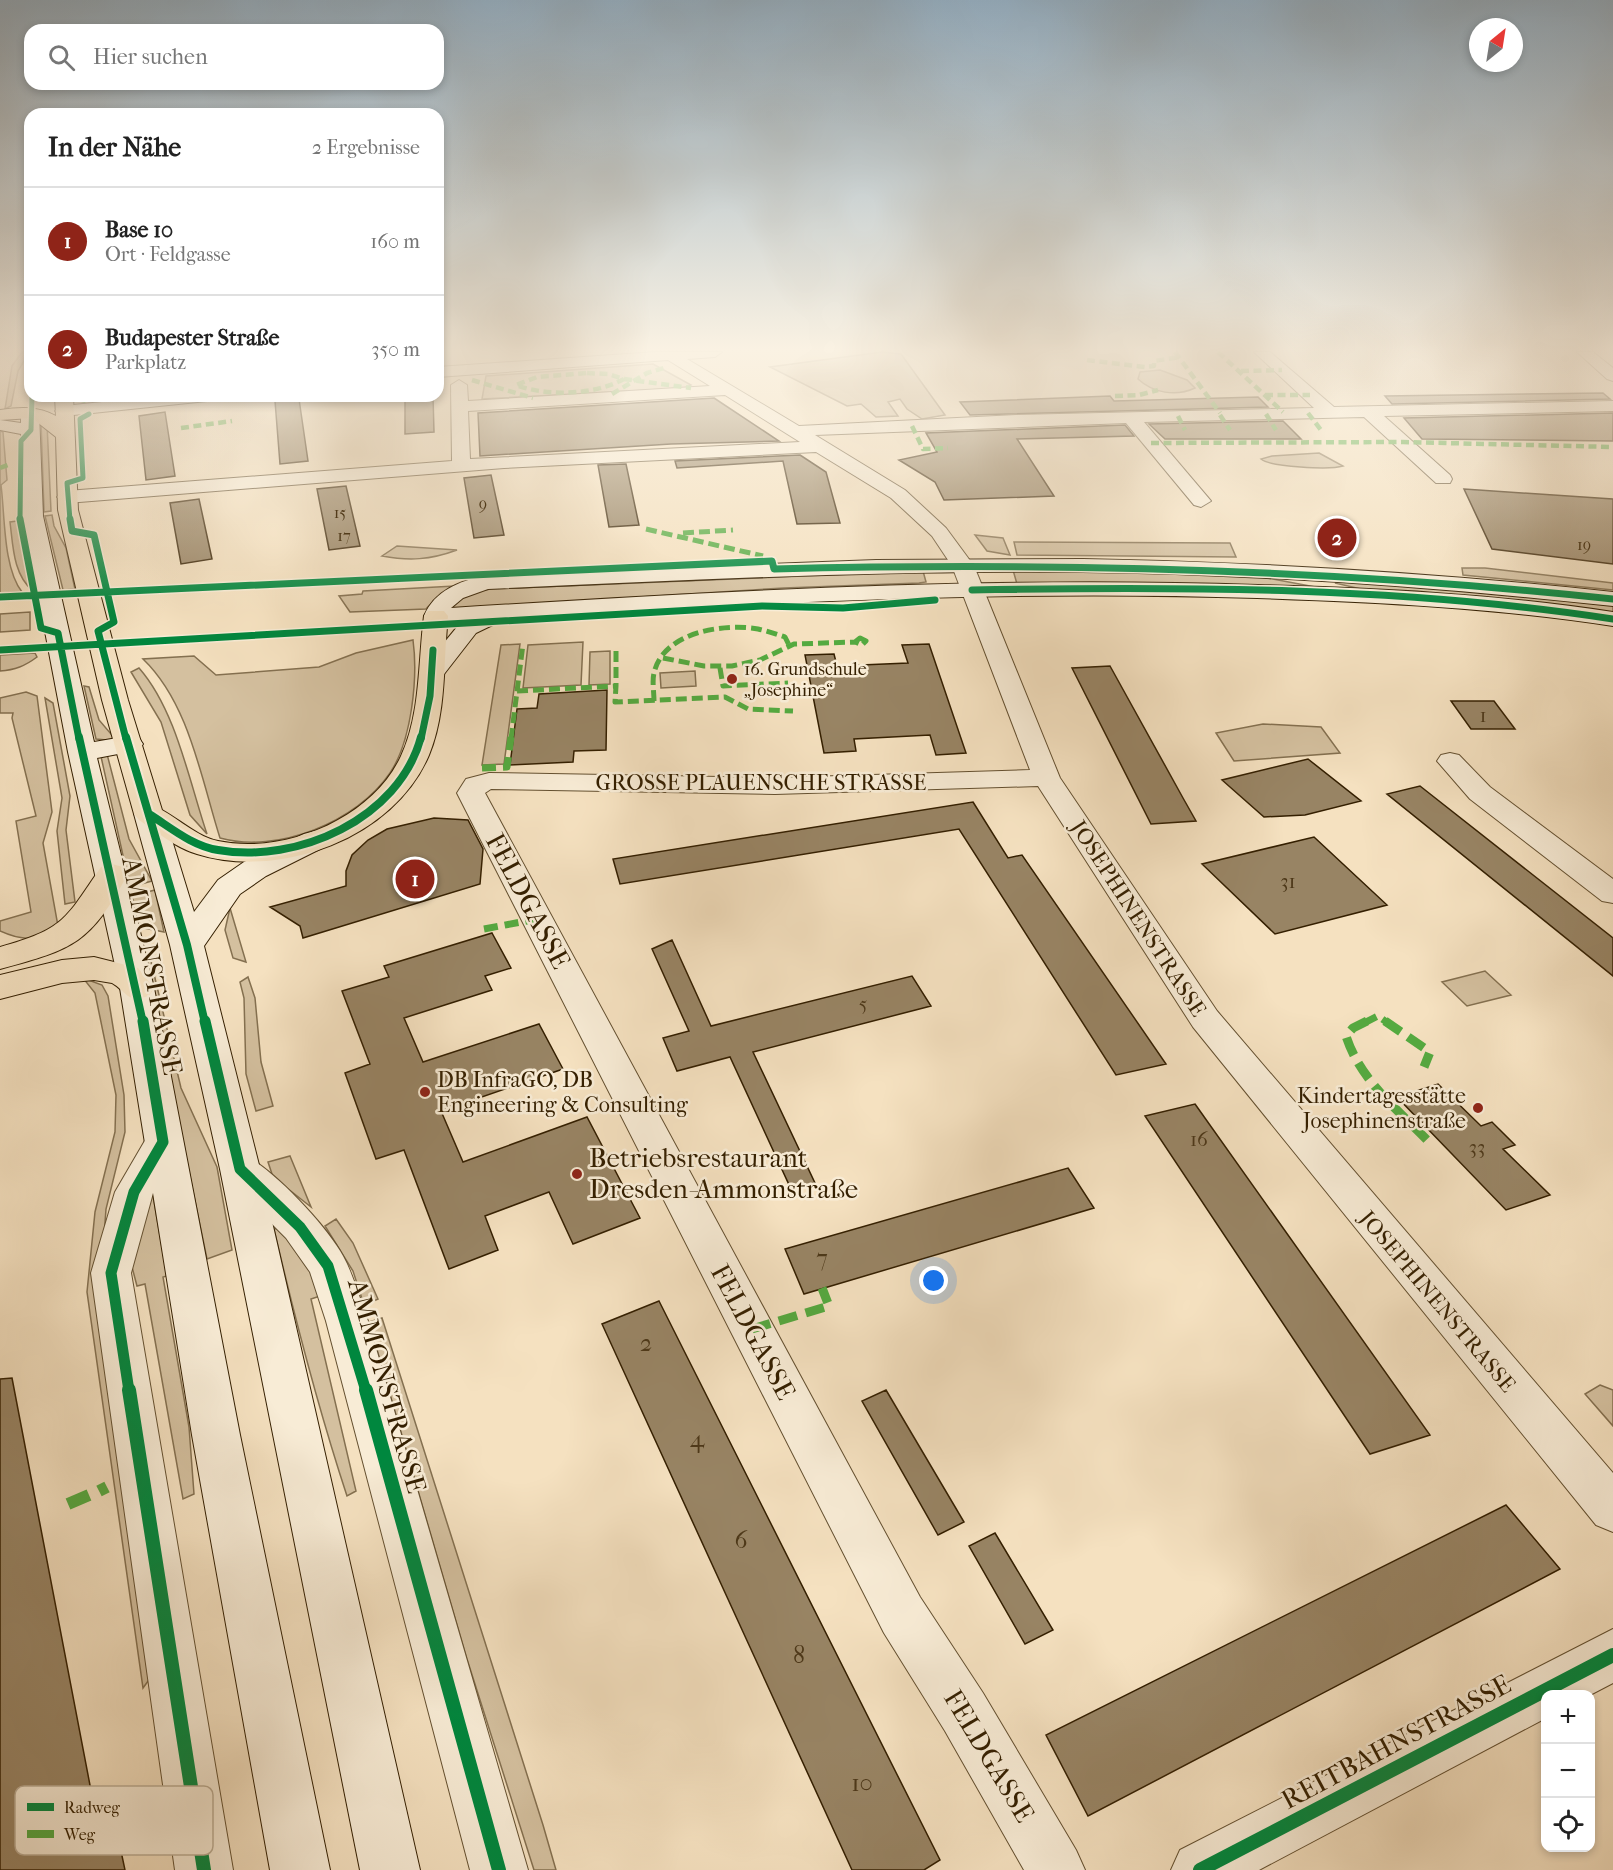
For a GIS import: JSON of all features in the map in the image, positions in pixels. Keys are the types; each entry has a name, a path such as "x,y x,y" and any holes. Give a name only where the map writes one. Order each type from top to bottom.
{"main road":[{"name":"AMMONSTRASSE","path":"32,439 33,516 82,752 137,988 163,1142 300,1870"},
{"name":"AMMONSTRASSE","path":"64,439 67,496 78,556 115,700 187,945 240,1169 390,1870"},
{"path":"187,945 229,887 255,869 371,811 393,790 408,770 416,753 432,673 435,616 439,606 450,596 485,582 774,569 1064,565 1284,572 1489,585 1613,599"},
{"path":"435,616 785,596 1100,588 1232,590 1491,604 1613,619"},
{"path":"432,673 467,628 482,620 513,611"},
{"path":"82,752 129,744"},
{"path":"149,814 199,845 218,851 249,853 315,840"},
{"path":"0,958 47,945 73,931 82,924 93,908 112,874"},
{"path":"0,987 70,969 111,971 127,975 137,988"}],"street":[{"path":"461,439 461,465"},
{"name":"JOSEPHINENSTRASSE","path":"812,439 898,494 939,532 963,566 1046,778 1205,1018 1613,1509"},
{"path":"1149,439 1201,501"},
{"path":"1400,439 1443,478"},
{"path":"67,496 461,465 633,454 822,446"},
{"path":"1450,761 1480,793 1613,894"},
{"name":"GROSSE PLAUENSCHE STRASSE","path":"476,785 489,781 775,786 1046,778"},
{"name":"FELDGASSE","path":"476,785 471,793 902,1615 964,1712 1056,1870"},
{"path":"163,1142 134,1192 111,1273 191,1786"},
{"name":"AMMONSTRASSE","path":"240,1169 300,1227 328,1266 347,1321 499,1870"},
{"name":"REITBAHNSTRASSE","path":"1200,1870 1613,1655"},
{"path":"202,1855 204,1870"}],"shaded area":[{"path":"0,439 4,439 7,480 1,485 6,541 11,569 22,592 0,593"},
{"path":"42,439 48,439 51,511 44,512"},
{"path":"1319,453 1343,466 1301,467 1276,464 1261,459 1272,456"},
{"path":"52,515 54,526 66,548 75,589 63,590 45,516"},
{"path":"17,521 33,591 21,577 15,559 10,522"},
{"path":"975,535 1003,538 1010,555 987,551"},
{"path":"1014,542 1230,543 1236,557 1017,555"},
{"path":"397,546 457,550 420,559 382,556"},
{"path":"1462,568 1485,568 1613,583 1613,590 1463,575"},
{"path":"1013,570 1246,574 1326,589 1017,584"},
{"path":"923,571 926,582 919,583 784,588 447,609 461,597 491,589"},
{"path":"1348,580 1613,602 1613,613 1374,592 1335,583"},
{"path":"455,586 437,597 426,609 350,612 339,596 362,594 363,591"},
{"path":"30,612 30,630 0,632 0,614"},
{"path":"413,640 414,690 404,744 390,773 376,791 358,806 314,830 266,841 242,842 220,838 183,719 159,677 143,659 194,656 216,675 319,667 356,653"},
{"path":"583,642 581,685 523,688 528,645"},
{"path":"520,644 504,764 482,765 501,645"},
{"path":"610,651 610,684 589,685 590,652"},
{"path":"35,653 37,657 24,665 0,671 0,655"},
{"path":"139,668 163,704 172,725 207,834 190,815 161,722 131,672"},
{"path":"695,671 696,686 661,688 660,673"},
{"path":"84,686 89,687 99,720 117,741 96,739"},
{"path":"26,692 37,696 52,812 43,843 58,926 30,938 17,937 0,931 0,921 31,912 16,821 36,816 12,718 13,713 0,713 0,698"},
{"path":"45,698 53,703 70,796 66,830 75,902 65,904 57,831 62,798"},
{"path":"1263,724 1321,727 1340,753 1234,761 1216,733"},
{"path":"100,752 107,754 129,839 152,881 130,887"},
{"path":"155,890 164,932 139,927 132,896"},
{"path":"230,908 246,962 233,958 225,930"},
{"path":"150,957 181,1088 217,1167 232,1250 207,1259 145,959"},
{"path":"1485,971 1511,995 1467,1006 1442,982"},
{"path":"248,977 255,998 261,1062 273,1106 256,1111 246,1074 244,998 240,982"},
{"path":"83,978 102,985 108,996 124,1095 125,1132 106,1209 100,1291 151,1677 143,1688 87,1292 95,1212 115,1132 116,1095 95,993"},
{"path":"290,1156 311,1207 273,1177 268,1162"},
{"path":"152,1190 167,1276 163,1277 189,1427 194,1494 183,1499 145,1284 137,1286 132,1267"},
{"path":"336,1219 353,1243 378,1299 364,1305 353,1271 325,1226"},
{"path":"280,1228 312,1274 320,1296 311,1299 356,1491 347,1496 290,1296 274,1229"},
{"path":"382,1318 556,1870 534,1870 467,1659 369,1322"},
{"path":"1600,1385 1613,1390 1613,1426 1585,1394"}],"building":[{"path":"142,439 169,439 175,476 146,480"},
{"path":"278,439 305,439 308,461 280,464"},
{"path":"479,439 779,441 671,444 480,456"},
{"path":"930,439 1017,439 1054,496 944,500 935,482 899,460 937,452"},
{"path":"1447,439 1613,439 1613,441"},
{"path":"800,455 826,472 840,523 797,524 783,461 677,468 675,461"},
{"path":"626,464 639,525 609,527 598,465"},
{"path":"491,475 504,535 474,538 464,478"},
{"path":"346,486 360,546 329,550 317,489"},
{"path":"1464,489 1613,499 1613,564 1492,549"},
{"path":"199,499 212,559 181,564 170,503"},
{"path":"929,644 966,753 936,755 930,735 854,739 856,751 824,753 805,655 834,654 837,666 908,663 902,645"},
{"path":"1110,666 1196,821 1151,824 1072,668"},
{"path":"607,690 606,750 574,751 573,762 510,765 517,709 537,708 539,694"},
{"path":"1451,701 1494,701 1515,729 1471,729"},
{"path":"1308,759 1361,801 1305,815 1264,817 1222,780"},
{"path":"1420,786 1613,938 1613,976 1387,794"},
{"path":"973,802 1008,858 1022,855 1166,1064 1116,1075 959,829 620,884 613,859"},
{"path":"434,818 468,820 483,849 480,884 303,938 300,926 270,907 346,886 346,871 352,855 368,840 387,829"},
{"path":"1314,837 1387,905 1275,934 1202,864"},
{"name":"DB InfraGO, DB Engineering & Consulting","path":"492,933 511,968 485,976 492,990 404,1018 423,1062 539,1024 563,1069 441,1111 463,1162 587,1117 640,1218 573,1244 549,1192 485,1216 498,1250 449,1269 404,1150 376,1159 345,1073 370,1064 342,991 389,977 384,966"},
{"path":"672,940 711,1026 912,976 931,1006 753,1052 815,1183 791,1189 730,1057 677,1071 663,1038 689,1031 652,949"},
{"path":"1438,1084 1481,1126 1492,1122 1515,1145 1503,1149 1550,1195 1506,1210 1397,1097"},
{"path":"1195,1104 1430,1435 1370,1454 1145,1116"},
{"path":"1068,1168 1094,1208 804,1294 785,1249"},
{"path":"659,1301 940,1860 924,1870 852,1870 602,1324"},
{"path":"12,1378 90,1786 15,1786 15,1855 122,1855 125,1870 0,1870 0,1379"},
{"path":"886,1390 964,1522 938,1535 862,1401"},
{"path":"1506,1505 1560,1569 1088,1816 1046,1735"},
{"path":"995,1533 1053,1630 1025,1644 969,1546"}],"marked path":[{"path":"918,439 923,449 948,448"},
{"path":"1151,443 1403,442 1613,447"},
{"path":"0,468 8,465"},
{"path":"646,529 763,556"},
{"path":"683,533 733,530"},
{"path":"654,701 654,672 668,649 677,641 703,632 736,628 757,629 785,637 789,645"},
{"path":"663,658 704,666 732,666 760,660 794,644 855,642 860,638 866,641 862,645 855,642"},
{"path":"482,768 507,767 523,644"},
{"path":"616,651 616,686"},
{"path":"720,668 723,686 788,683"},
{"path":"517,691 616,686 615,702 725,697 732,703 748,709 793,711"},
{"path":"484,929 537,919"},
{"path":"1424,1067 1430,1052 1378,1016 1353,1028 1346,1036 1350,1050 1368,1079 1428,1141"},
{"path":"752,1329 829,1306 822,1288"},
{"path":"99,1491 107,1487"},
{"path":"68,1504 89,1495"}],"cycle path":[{"path":"23,439 20,518 41,628 58,633 82,752 137,988 163,1142 134,1192 111,1273 191,1786"},
{"path":"81,439 83,478 67,483 68,510 72,531 94,535 114,622 98,631 115,700 187,945 240,1169 300,1227 328,1266 347,1321 499,1870"},
{"path":"0,597 772,561 774,569 989,565 1242,570 1391,578 1613,599"},
{"path":"972,590 1217,590 1426,599 1551,610 1613,619"},
{"path":"0,650 762,606 843,608 935,600"},
{"path":"149,814 208,848 242,853 269,851 297,845 350,824 374,808 393,790 408,770 424,727 433,650"},
{"path":"1200,1870 1613,1655"},
{"path":"202,1855 204,1870"}],"place":[{"name":"Budapester Straße","path":"1337,538"},
{"name":"16. Grundschule „Josephine“","path":"732,679"},
{"name":"Base 10","path":"415,879"},
{"name":"DB InfraGO, DB Engineering & Consulting","path":"425,1092"},
{"name":"Kindertagesstätte Josephinenstraße","path":"1478,1108"},
{"name":"Betriebsrestaurant Dresden-Ammonstraße","path":"577,1174"}]}
